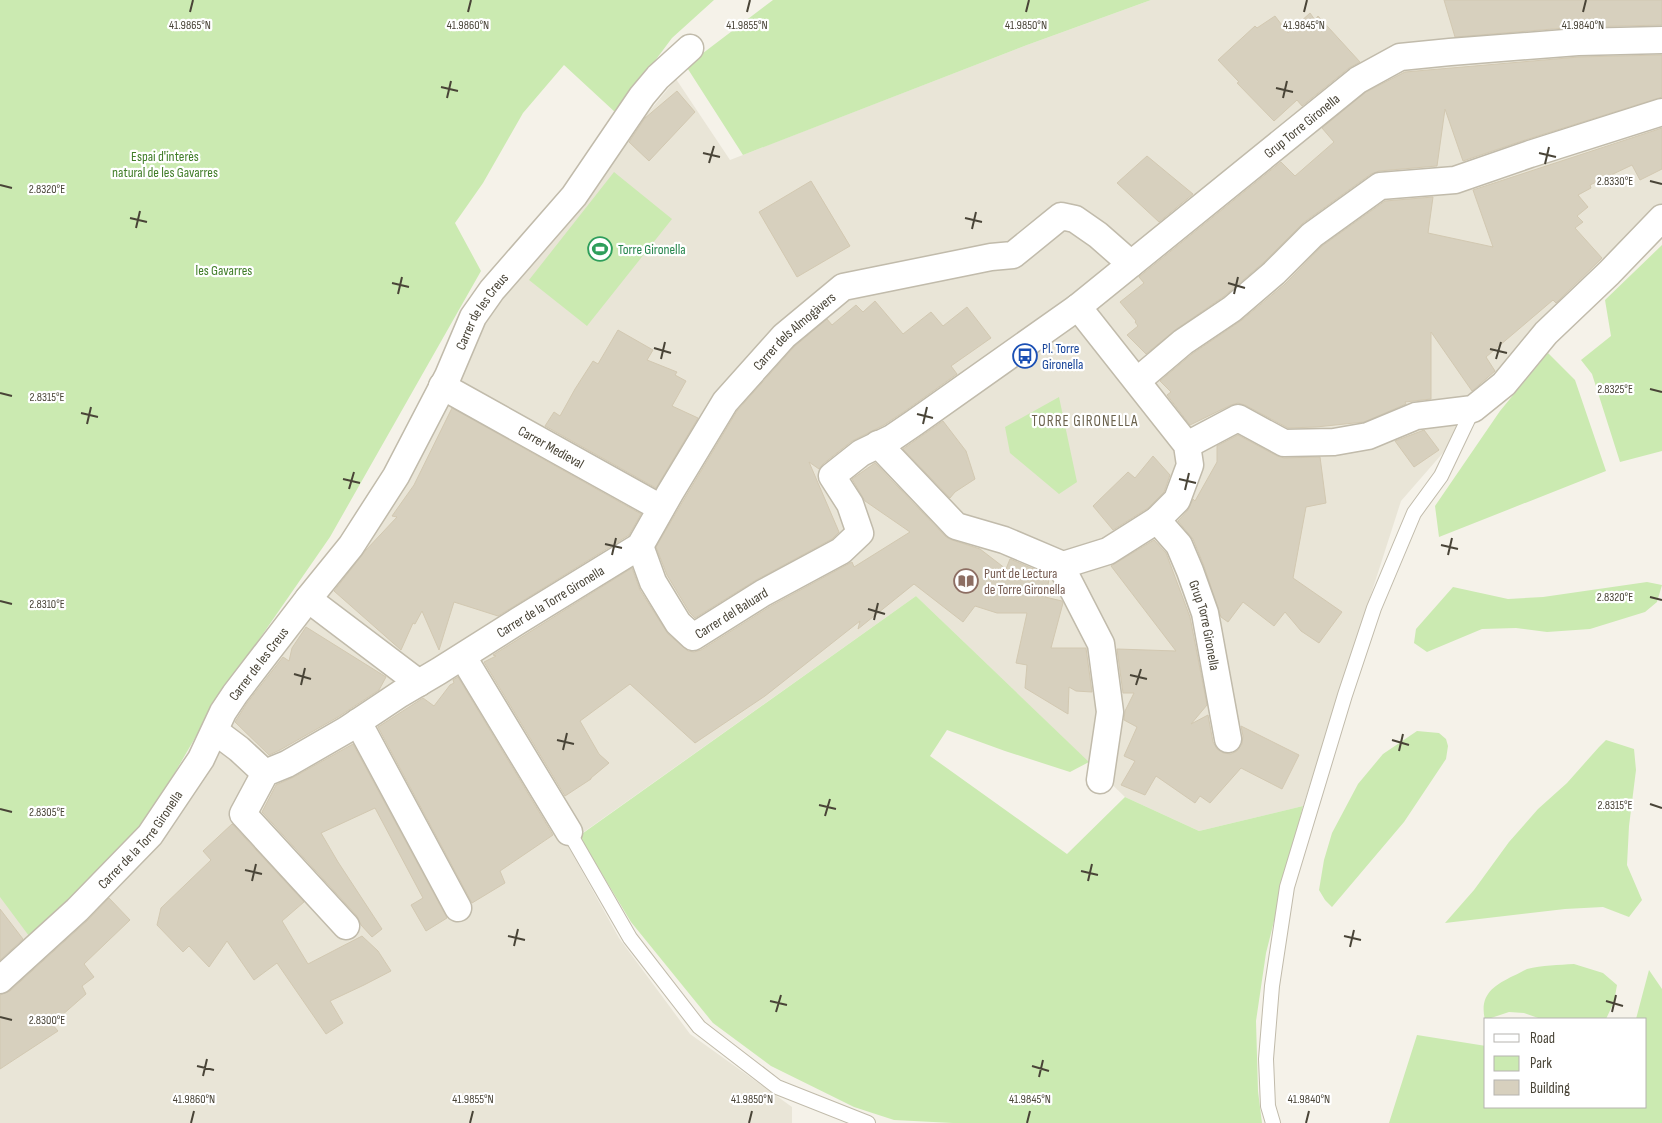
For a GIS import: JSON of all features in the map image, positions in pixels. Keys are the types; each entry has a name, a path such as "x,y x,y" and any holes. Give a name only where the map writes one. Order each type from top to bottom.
{"street":[{"name":"Grup Torre Gironella","path":"1078,307 1358,80 1400,57 1578,42 1662,40"},
{"name":"Carrer de les Creus","path":"215,731 223,712 235,694 351,546 396,476 442,386 473,317 492,290 574,196 642,96 658,76 690,48"},
{"path":"1137,381 1183,342 1232,309 1274,273 1312,235 1380,186 1455,180 1662,112"},
{"name":"Carrer dels Almogàvers","path":"640,546 725,402 784,336 843,286 991,257 1013,255 1061,216 1075,219 1098,235 1131,264"},
{"path":"1187,445 1238,418 1284,443 1334,442 1368,436 1416,416 1473,409 1504,384 1546,333 1609,273 1662,218"},
{"path":"1078,307 1137,381 1187,445 1190,465 1177,500 1156,520 1108,550 1063,565 1004,540 956,526 878,444 892,438 914,424 1078,307"},
{"name":"Carrer Medieval","path":"442,386 661,508"},
{"name":"Carrer del Baluard","path":"640,546 653,582 678,623 693,637 763,593 841,551 860,533 850,504 832,476 861,453 878,444"},
{"name":"Grup Torre Gironella","path":"1156,520 1179,545 1205,613 1228,739"},
{"name":"Carrer de la Torre Gironella","path":"265,773 287,764 358,722 640,546"},
{"path":"1063,565 1066,576 1101,644 1110,712 1100,780"},
{"path":"308,599 419,684"},
{"path":"463,656 569,832"},
{"path":"358,722 458,908"},
{"path":"215,731 239,749 265,773 243,814 346,926"},
{"name":"Carrer de la Torre Gironella","path":"0,980 77,910 150,835 201,759 215,731"}],"lane":[{"path":"1273,1123 1268,1106 1266,1059 1272,986 1287,887 1345,695 1374,608 1414,513 1441,476 1473,409"},
{"path":"569,832 630,938 699,1027 777,1087 868,1123"}],"shaded area":[{"path":"1151,0 1662,0 1662,208 1644,222 1401,501 1303,806 1199,831 1125,797 916,596 567,844 619,938 690,1034 792,1107 792,1123 0,1123 0,856 154,850 226,715 344,564 482,315 676,79 730,160 1027,45"}],"green space":[{"name":"Espai d'interès natural de les Gavarres","path":"0,0 714,0 672,38 616,113 564,65 523,113 483,183 455,223 481,271 330,537 217,700 141,831 32,940 0,897"},
{"path":"773,0 1151,0 1027,45 743,155 686,66"},
{"name":"Torre Gironella","path":"614,172 672,219 587,326 529,280"},
{"path":"1662,245 1662,451 1620,462 1592,374 1581,360 1611,336 1605,300"},
{"path":"1548,353 1575,380 1606,471 1439,537 1435,506 1500,411"},
{"path":"1059,397 1077,482 1059,494 1010,453 1005,427"},
{"path":"1647,582 1662,585 1657,602 1645,612 1590,629 1547,632 1516,628 1482,629 1427,652 1414,643 1416,629 1453,587 1508,599 1543,597"},
{"path":"916,596 1089,762 1070,772 947,730 930,756 1067,854 1125,797 1199,831 1303,806 1266,953 1256,1021 1258,1091 1262,1123 953,1123 894,1120 854,1107 771,1066 713,1023 631,922 579,836"},
{"path":"1417,731 1439,733 1446,739 1448,746 1446,759 1404,822 1332,907 1319,890 1324,860 1332,833 1358,784 1383,754"},
{"path":"1606,740 1634,749 1636,770 1629,826 1627,865 1642,900 1629,917 1603,907 1565,909 1445,923 1474,890 1509,842 1538,809 1567,783"},
{"path":"1574,964 1603,973 1617,985 1614,1002 1606,1018 1538,1018 1524,1013 1509,1012 1485,1018 1484,1004 1489,992 1499,984 1527,969"},
{"path":"1649,970 1662,989 1662,1123 1389,1123 1417,1035 1484,1046 1484,1108 1647,1108 1647,1018 1636,1018"}],"building":[{"path":"1444,0 1662,0 1662,25 1577,27 1455,37"},
{"path":"1310,13 1315,20 1318,16 1360,62 1349,68 1302,106 1297,100 1274,121 1237,83 1239,82 1218,60 1255,26 1257,28 1275,16 1288,33"},
{"path":"1662,55 1662,97 1463,161 1445,109 1437,166 1379,171 1371,174 1303,223 1264,262 1223,297 1175,330 1146,354 1127,335 1138,326 1120,302 1144,283 1139,277 1281,162 1295,176 1334,142 1322,128 1366,92 1405,72 1579,57"},
{"path":"677,91 695,112 649,161 629,142 645,118"},
{"path":"1662,128 1662,169 1640,180 1632,165 1590,185 1591,188 1578,195 1588,207 1577,216 1583,222 1575,228 1602,258 1556,303 1553,300 1486,357 1495,371 1472,391 1431,332 1431,399 1405,402 1406,404 1364,422 1288,428 1238,403 1190,425 1167,395 1171,392 1160,381 1192,354 1242,320 1285,284 1322,246 1385,201 1433,197 1428,233 1493,247 1473,190"},
{"path":"1147,156 1193,194 1159,222 1117,183"},
{"path":"811,181 850,246 797,277 759,212"},
{"path":"875,301 903,334 931,312 943,326 967,307 991,338 951,366 957,374 905,411 884,425 852,441 819,469 809,462 839,532 832,539 756,580 695,618 667,575 656,547 737,411 794,347 827,319 832,325 856,305 863,312"},
{"path":"618,330 653,350 647,360 677,372 675,375 686,381 672,406 698,418 656,488 545,426 554,412 560,416 593,361 598,364"},
{"path":"452,408 641,514 629,535 498,616 454,602 439,650 422,611 415,624 413,623 401,650 334,591 366,550 397,517 392,516 414,485"},
{"path":"943,421 966,451 975,479 955,492 950,498 903,449"},
{"path":"1424,430 1439,450 1414,467 1395,441"},
{"path":"1238,435 1284,458 1320,457 1326,503 1306,507 1293,578 1342,612 1319,643 1301,631 1285,612 1274,626 1243,602 1228,622 1221,617 1193,539 1178,521 1188,510 1193,499 1195,501 1217,462 1217,446"},
{"path":"1153,456 1170,475 1164,492 1148,508 1113,530 1093,506 1128,472 1135,478"},
{"path":"875,463 946,537 980,549 1006,569 1010,559 1050,576 1045,597 1062,601 1063,603 1051,648 1086,648 1092,692 1076,691 1069,687 1068,714 1025,688 1027,665 1016,663 1027,613 997,613 975,606 963,622 914,584 858,629 860,621 765,696 695,743 630,684 580,721 599,754 609,763 591,779 565,796 484,662 632,568 640,590 668,634 688,651 701,650 771,606 852,562 854,567 910,532 865,501 852,479"},
{"path":"1154,540 1166,553 1190,617 1207,705 1191,724 1208,715 1213,742 1217,749 1223,753 1231,754 1237,751 1242,744 1241,726 1299,755 1282,789 1241,768 1210,803 1200,796 1195,803 1156,776 1145,795 1121,785 1135,761 1124,756 1137,727 1124,720 1125,711 1134,693 1123,693 1117,649 1176,651 1111,566"},
{"path":"306,627 386,677 379,690 338,717 269,755 235,722 247,703 283,657 289,661 292,648"},
{"path":"458,677 553,835 500,871 505,883 472,903 378,727 423,698 434,706 450,685 454,683 453,680"},
{"path":"353,744 447,918 426,931 411,905 423,898 375,808 321,833 382,929 372,937 361,925 357,916 262,812 276,785"},
{"path":"232,824 304,902 282,921 308,964 362,936 378,951 391,971 330,1001 343,1023 326,1034 277,963 254,980 227,941 209,967 189,946 183,952 157,925 161,908 211,860 203,851"},
{"path":"109,898 130,920 84,964 94,977 82,986 86,994 52,1024 58,1031 0,1069 0,995 10,991 87,921"},
{"path":"0,909 23,939 0,960"}],"place":[{"name":"Torre Gironella","path":"600,249"},
{"name":"Pl. Torre Gironella","path":"1025,356"},
{"name":"Punt de Lectura de Torre Gironella","path":"966,581"}],"district":[{"name":"TORRE GIRONELLA","path":"1085,421"}],"park label":[{"name":"les Gavarres","path":"224,270"}]}
